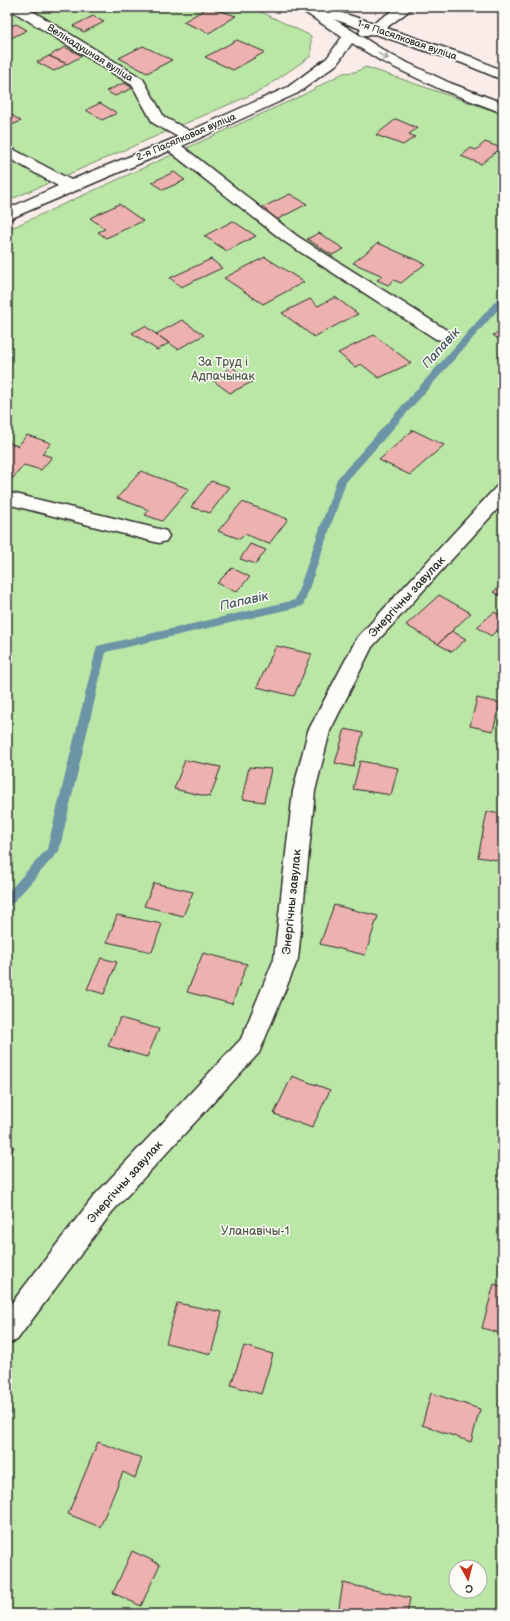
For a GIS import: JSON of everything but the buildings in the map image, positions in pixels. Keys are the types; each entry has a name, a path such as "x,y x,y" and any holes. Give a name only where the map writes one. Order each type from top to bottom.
{"street":[{"name":"Велікадушная вуліца","path":"16,7 138,82 158,120 190,137"},
{"name":"1-я Пасялковая вуліца","path":"304,7 349,37 386,58 445,86 503,108"},
{"name":"1-я Пасялковая вуліца","path":"309,7 467,60 503,76"},
{"path":"349,37 375,29 408,7"},
{"name":"2-я Пасялковая вуліца","path":"7,215 70,186 190,137 292,90 332,61 349,37"},
{"path":"171,145 291,239 442,335"},
{"path":"7,151 70,186"},
{"name":"Энергічны завулак","path":"7,1331 103,1204 250,1046 286,958 304,791 318,730 364,643 503,491"},
{"path":"7,498 159,536"}],"green space":[{"path":"7,7 251,7 311,36 311,56 260,91 7,201"},
{"name":"Уланавічы-1","path":"366,67 503,114 503,1614 7,1614 7,230 303,95 343,73 355,72"}],"waterway":[{"name":"Папавік","path":"7,901 53,851 101,649 299,603 341,481 503,298"}],"park label":[{"name":"За Труд і Адпачынак","path":"223,369"}]}
